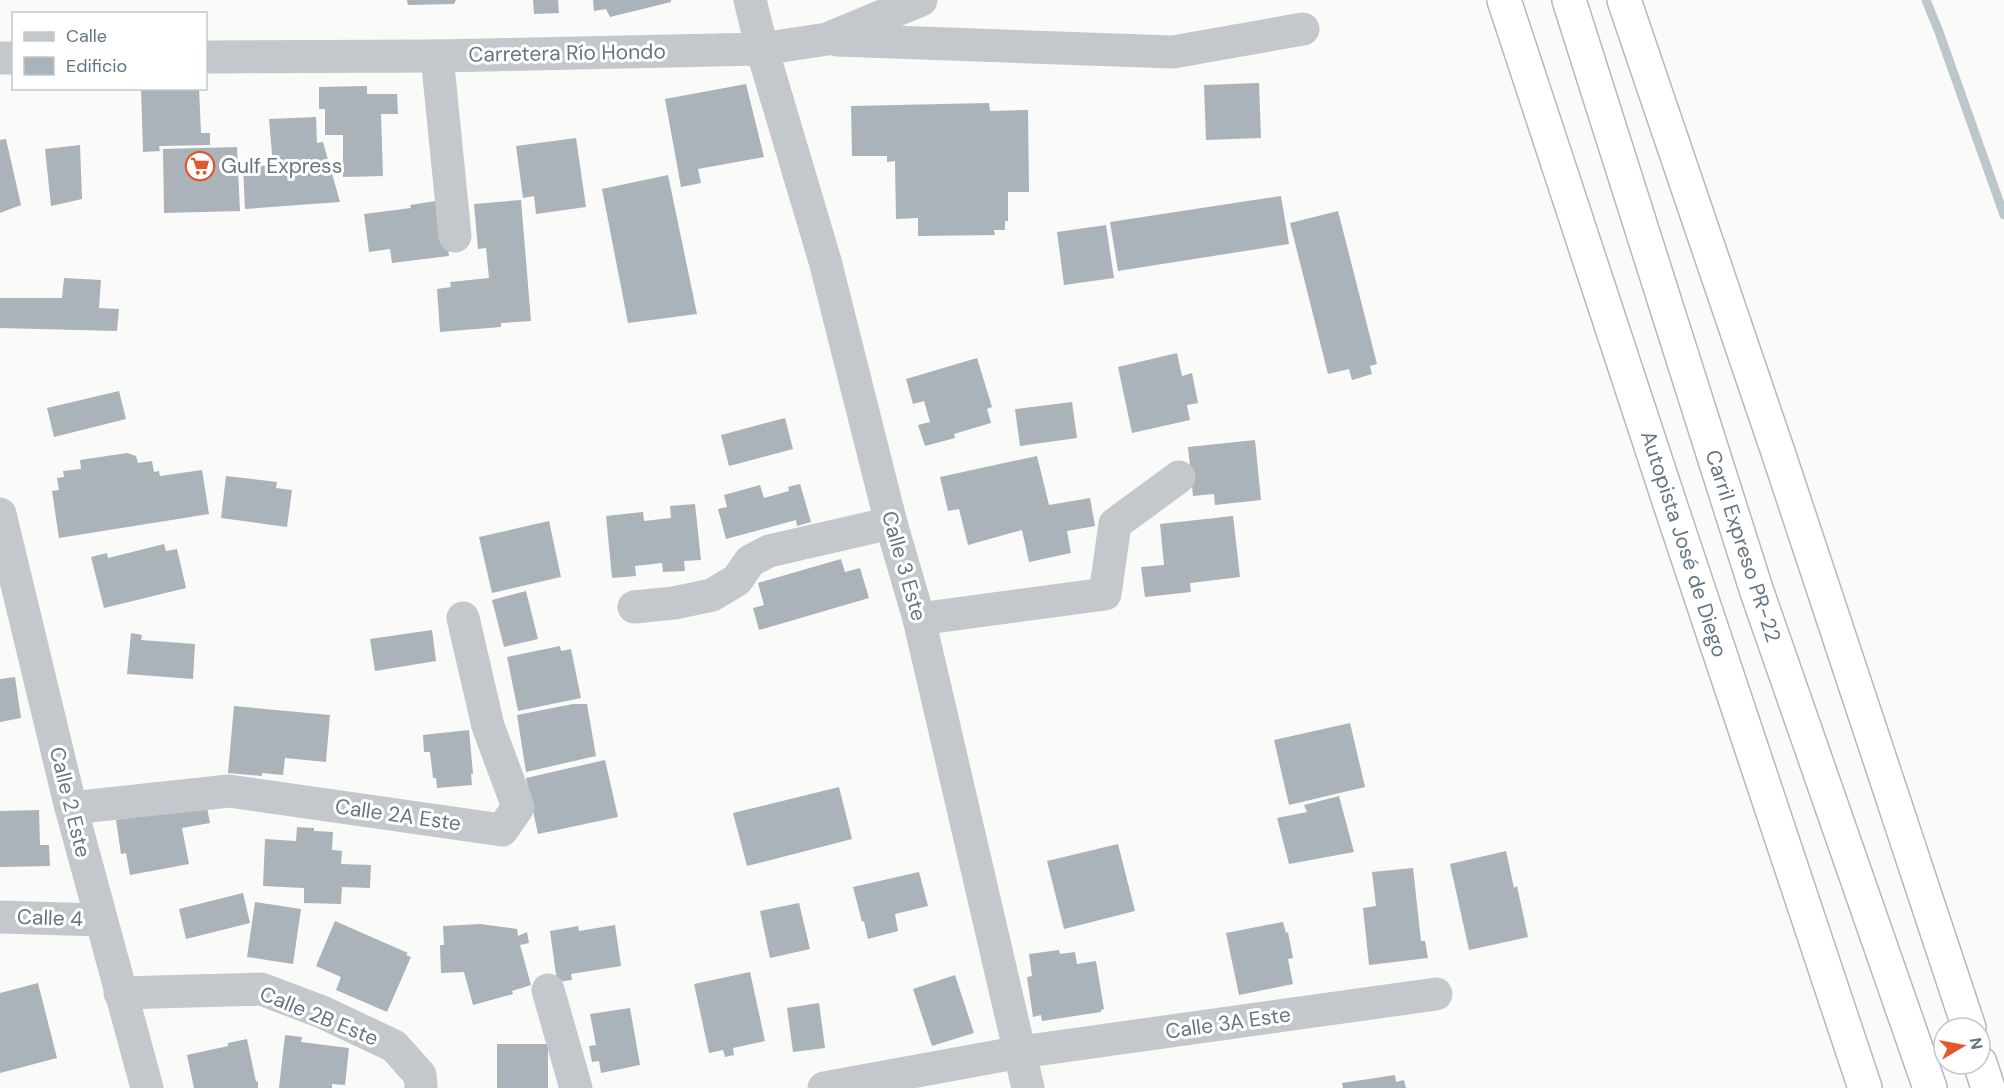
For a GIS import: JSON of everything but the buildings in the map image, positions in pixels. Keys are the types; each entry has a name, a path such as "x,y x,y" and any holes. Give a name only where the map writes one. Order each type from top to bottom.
{"highway":[{"name":"Autopista José de Diego","path":"1504,0 1865,1088"},
{"name":"Carril Expreso PR-22","path":"1569,0 1757,592 1930,1088"},
{"path":"1624,0 1786,478 1964,1016"}],"street":[{"name":"Calle 3 Este","path":"750,0 762,49 825,261 891,523 919,619 1028,1088"},
{"name":"Carretera Río Hondo","path":"207,57 437,56 762,49 827,39 921,0"},
{"path":"827,39 1173,52 1303,29"},
{"path":"437,56 455,236"},
{"path":"919,619 1105,594 1114,524 1179,477"},
{"name":"Calle 2 Este","path":"0,514 6,562 100,920 147,1088"},
{"path":"634,607 674,603 712,595 737,580 750,561 769,551 891,523"},
{"name":"Calle 2A Este","path":"71,808 229,791 502,830 518,807 488,726 463,618"},
{"name":"Calle 4","path":"0,917 100,920"},
{"name":"Calle 2B Este","path":"120,993 261,989 322,1012 394,1046 420,1075 421,1088"},
{"path":"548,990 576,1088"},
{"name":"Calle 3A Este","path":"824,1088 1021,1052 1436,994"}],"waterway":[{"path":"1926,0 2004,215"}],"place":[{"name":"Gulf Express","path":"200,166"}]}
